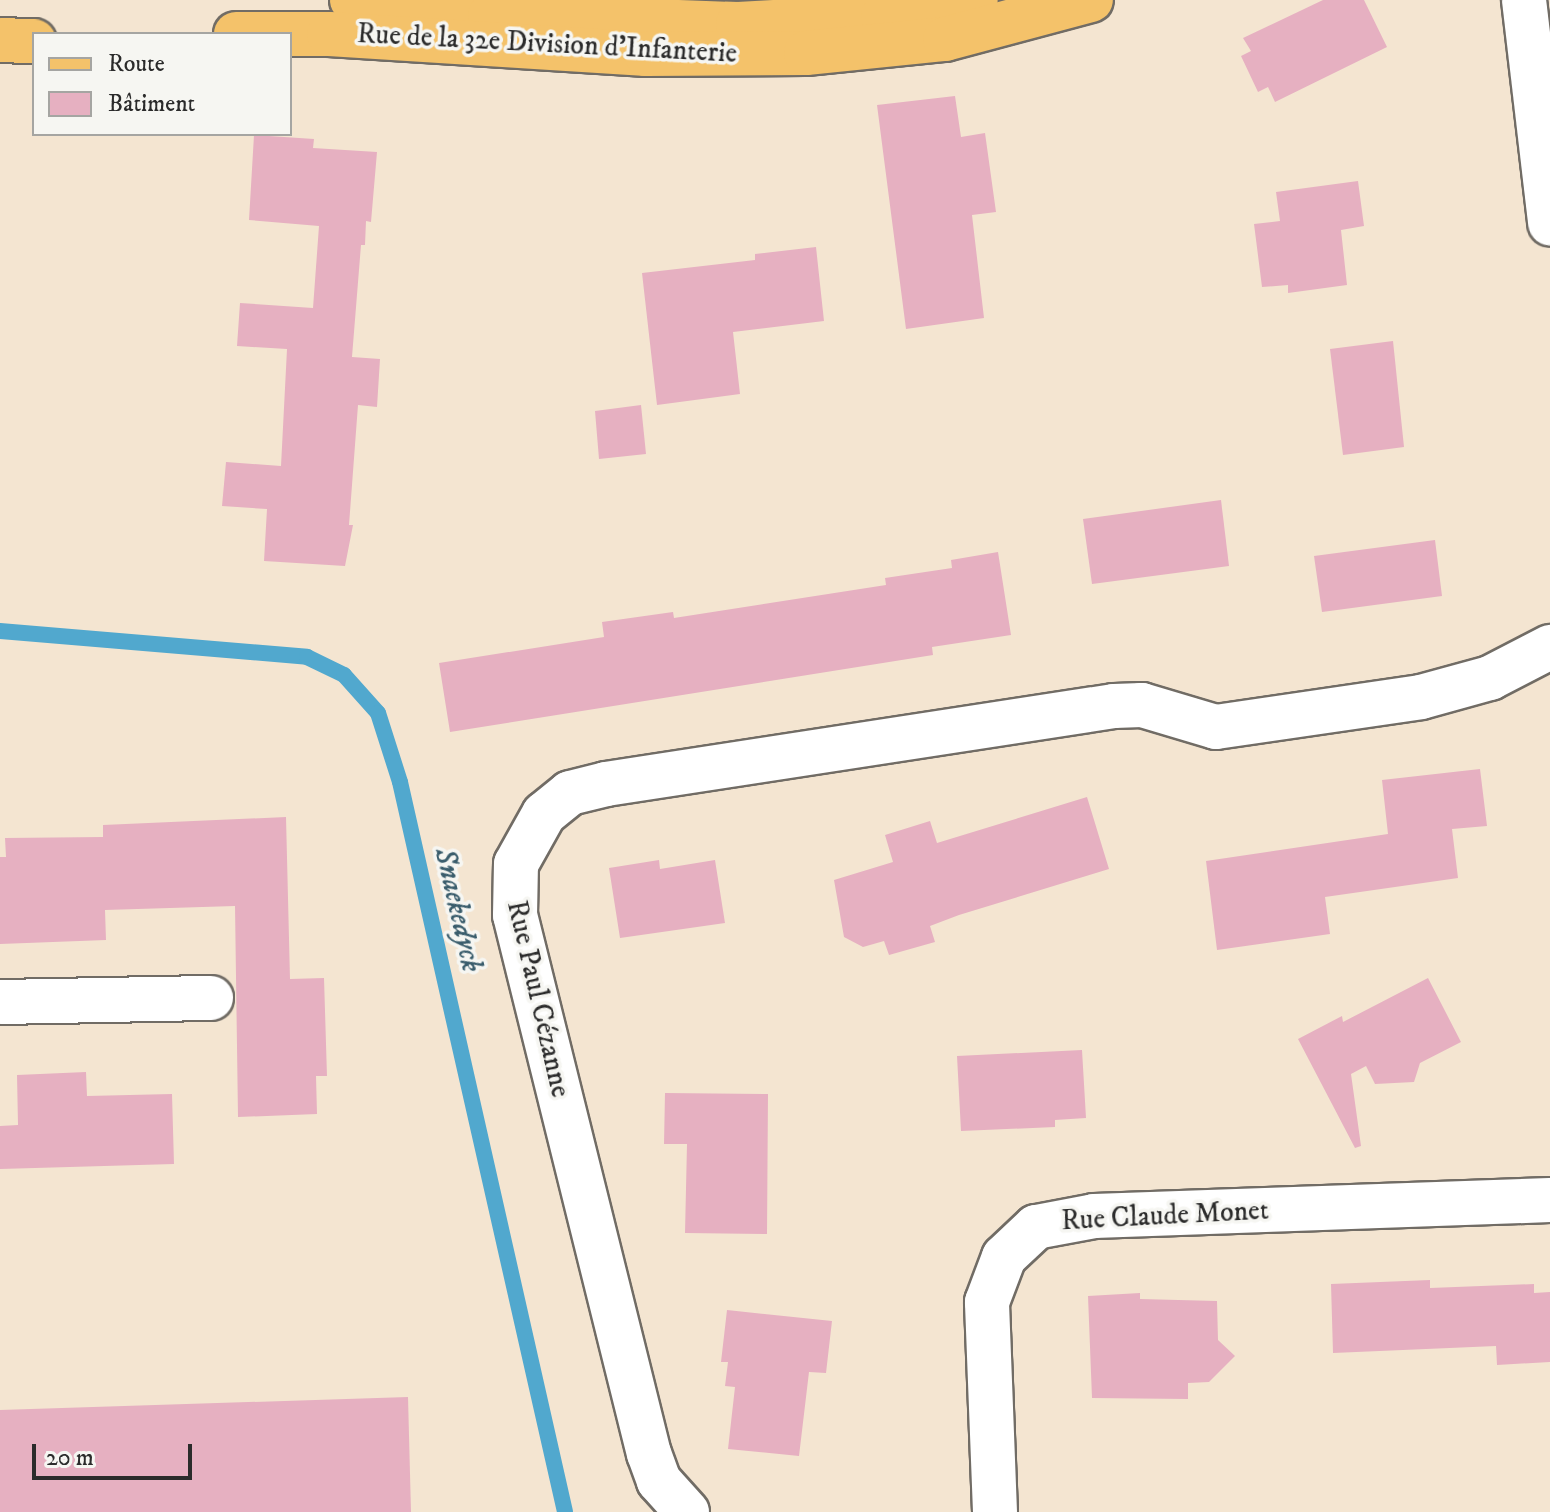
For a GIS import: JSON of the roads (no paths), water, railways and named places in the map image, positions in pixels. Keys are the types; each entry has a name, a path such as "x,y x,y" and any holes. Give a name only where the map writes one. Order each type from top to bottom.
{"main road":[{"name":"Rue de la 32e Division d'Infanterie","path":"352,0 490,15 738,24 883,16 976,0"},
{"name":"Rue de la 32e Division d'Infanterie","path":"292,34 620,53 806,53 945,39 1091,0"},
{"path":"0,40 32,41"}],"street":[{"path":"1524,0 1550,223"},
{"name":"Rue Paul Cézanne","path":"687,1512 659,1481 649,1454 515,915 513,882 524,845 544,814 586,789 1114,706 1142,705 1216,727 1451,691 1550,647"},
{"path":"0,1002 211,998"},
{"name":"Rue Claude Monet","path":"995,1512 987,1302 1004,1257 1036,1227 1094,1216 1550,1200"}],"waterway":[{"name":"Snaekedyck","path":"0,631 307,657 344,675 378,713 400,782 565,1512"}]}
